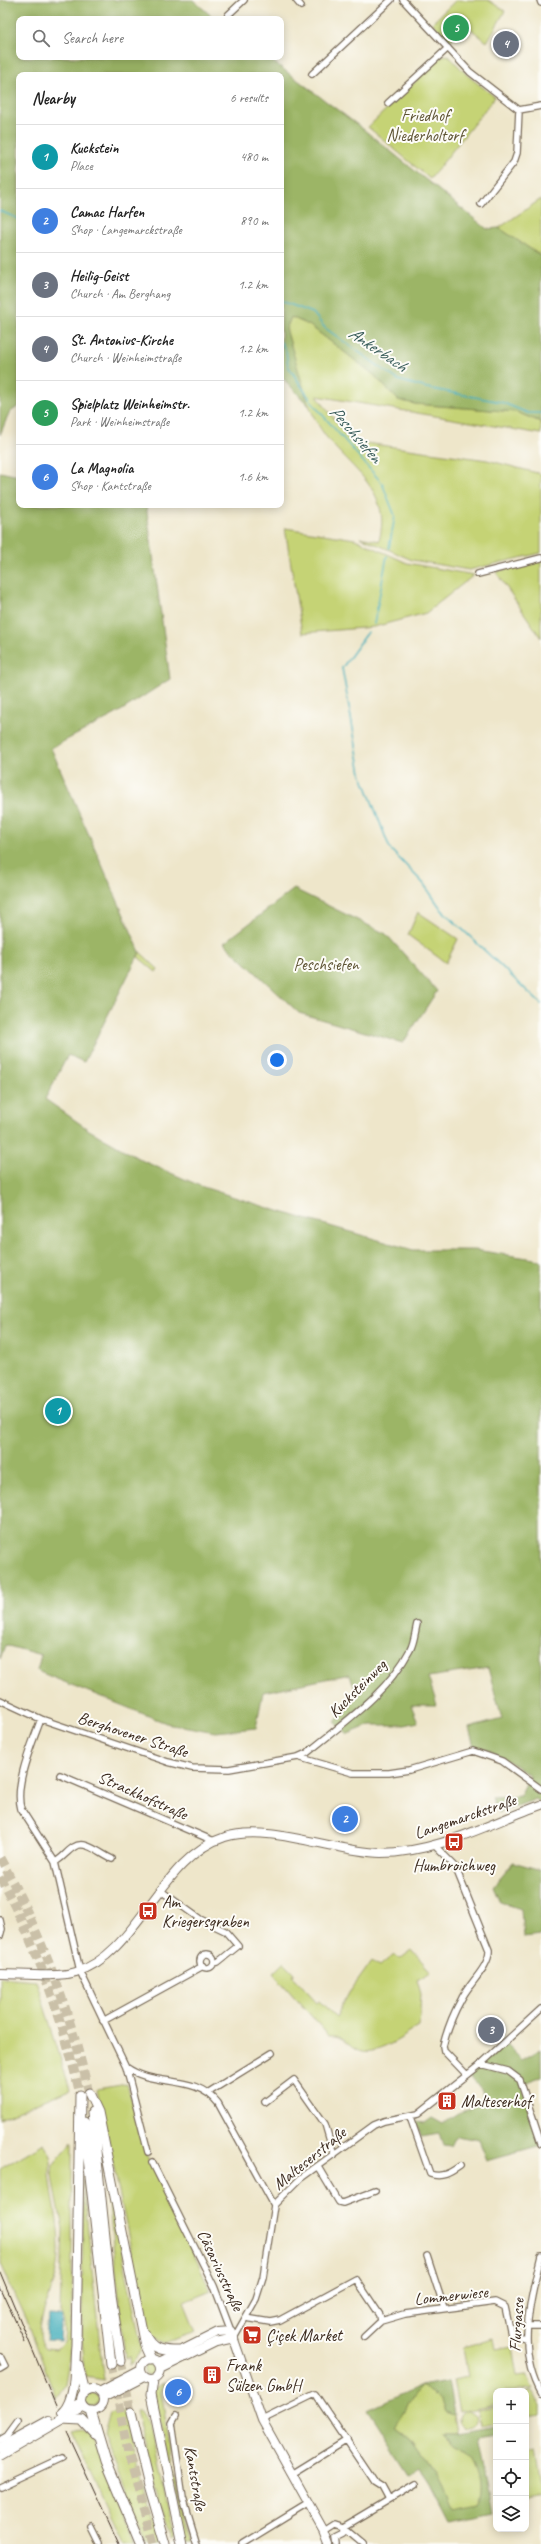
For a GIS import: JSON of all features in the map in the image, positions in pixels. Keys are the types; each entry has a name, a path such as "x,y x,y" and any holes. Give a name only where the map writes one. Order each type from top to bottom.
{"highway":[{"path":"84,2094 98,2112 146,2352 157,2363"},
{"path":"84,2094 76,2345 73,2382 67,2407 62,2416 82,2420 100,2440"},
{"path":"84,2094 98,2155 111,2295 121,2361"},
{"path":"84,2094 111,2364"},
{"path":"142,2327 148,2341 156,2348 180,2351"},
{"path":"76,2345 79,2372 85,2392"},
{"path":"153,2380 151,2394 182,2544"},
{"path":"85,2407 100,2440 119,2494 141,2544"},
{"path":"131,2412 166,2544"}],"main road":[{"name":"Langemarckstraße","path":"0,1974 66,1973 80,1971 111,1951 190,1858 214,1841 233,1834 253,1833 372,1852 406,1851 434,1845 541,1805"},
{"path":"157,2363 218,2332 232,2335"},
{"path":"142,2374 142,2363 157,2363 232,2335"},
{"name":"Cäsariusstraße","path":"232,2335 262,2420 324,2531 329,2544"},
{"path":"142,2374 153,2380 158,2377 157,2363"},
{"path":"101,2395 142,2374"},
{"path":"85,2407 85,2392 94,2389 101,2395"},
{"path":"0,2447 62,2416 85,2407 100,2408 101,2395"},
{"path":"0,2456 62,2416"}],"street":[{"path":"229,16 228,15 244,0"},
{"path":"296,0 301,6"},
{"path":"312,74 391,0"},
{"path":"403,0 470,72 519,110 541,106"},
{"path":"388,103 448,48"},
{"path":"481,204 514,162 517,153 519,110"},
{"path":"478,574 541,558"},
{"name":"Kucksteinweg","path":"298,1757 307,1753 354,1716 376,1694 411,1650 418,1624"},
{"name":"Berghovener Straße","path":"0,1700 41,1719 168,1762 192,1768 229,1769 298,1757 338,1770 368,1774 409,1770 473,1752 502,1760 541,1789"},
{"path":"41,1719 28,1756 18,1801 21,1809 55,1862 80,1971 126,2067 148,2152"},
{"name":"Strackhofstraße","path":"60,1775 214,1841"},
{"path":"55,1862 63,1858 74,1847 81,1845 88,1846 112,1859"},
{"path":"434,1845 455,1866 489,1950 487,1963 471,1982 460,2000 443,2046 444,2051 467,2075"},
{"path":"103,2021 203,1966 209,1967 218,1962 238,1946 225,1930 200,1919 161,1891"},
{"path":"0,1920 2,1929 0,1936"},
{"path":"203,1966 201,1960 206,1954 212,1956 214,1963"},
{"name":"Malteserstraße","path":"232,2335 246,2318 256,2299 262,2277 274,2205 302,2178 374,2125 384,2121 410,2118 418,2114 481,2064 541,2009"},
{"path":"209,2092 272,2053"},
{"path":"481,2064 508,2071 520,2080 541,2143"},
{"path":"126,2067 136,2073 199,2087 209,2092 233,2130 274,2205"},
{"path":"265,2102 294,2080 325,2124 334,2155"},
{"path":"410,2118 430,2174 436,2176 450,2174 460,2166"},
{"name":"Cäsariusstraße","path":"152,2162 214,2286 232,2335"},
{"path":"318,2166 339,2202 344,2203 375,2191"},
{"path":"427,2256 444,2308"},
{"name":"Flurgasse","path":"541,2256 531,2299 527,2338 530,2374 541,2394"},
{"path":"246,2318 270,2322 280,2320 356,2279 380,2315 381,2321"},
{"name":"Lommerwiese","path":"364,2337 381,2321 405,2314 495,2302 505,2307 511,2334 527,2338"},
{"path":"528,2326 541,2326"},
{"path":"0,2356 5,2366 0,2368"},
{"path":"262,2420 315,2394 374,2482 382,2487 389,2500"},
{"name":"Kantstraße","path":"176,2416 172,2424 183,2498 197,2544"},
{"path":"0,2440 7,2436 18,2421"},
{"path":"292,2474 347,2440"},
{"path":"0,2488 62,2458"},
{"path":"344,2527 416,2484"},
{"path":"242,2544 309,2504"},
{"path":"324,2531 335,2524 344,2527 364,2544"},
{"path":"337,2544 336,2537 344,2533 344,2527"},
{"path":"92,2528 100,2544"}],"green space":[{"path":"0,0 193,0 212,16 16,16 16,60 271,60 363,129 487,229 499,228 541,256 541,422 516,412 415,404 398,400 373,374 309,325 291,317 286,329 309,406 284,379 284,72 16,72 16,408 9,413 0,435"},
{"path":"456,0 488,0 505,11 487,42 466,25 450,41 432,23"},
{"name":"Friedhof Niederholtorf","path":"448,55 467,75 495,97 430,179 368,127 442,56"},
{"path":"541,199 541,256 499,228"},
{"path":"291,317 309,325 373,374 398,400 415,404 516,412 541,422 541,434 317,396 351,441 487,460 541,474 541,553 469,570 412,560 360,537 379,541 382,522 379,505 373,491 364,478 329,440 313,416 304,392 286,329"},
{"path":"0,472 16,475 16,508 146,508 170,679 116,714 51,748 140,952 84,1062 68,1055 45,1099 89,1130 143,1161 203,1187 281,1212 413,1250 475,1250 541,1260 541,1803 536,1799 498,1813 492,1798 520,1796 530,1775 494,1752 474,1746 469,1728 502,1719 488,1668 428,1677 437,1705 411,1705 418,1722 405,1725 370,1725 348,1734 335,1722 357,1697 350,1674 263,1692 256,1728 215,1732 166,1723 37,1671 41,1655 5,1645 0,1659"},
{"path":"285,528 355,539 407,563 474,575 426,613 374,627 302,633"},
{"path":"541,559 541,638 496,572"},
{"name":"Peschsiefen","path":"294,889 386,934 437,991 403,1043 299,1013 224,943"},
{"path":"418,912 458,939 446,963 408,935"},
{"path":"140,952 158,969 156,972 138,957"},
{"path":"513,1862 541,1870 541,1935 523,1937 521,1909 500,1902 493,1886"},
{"path":"412,1950 431,1972 417,1980 421,1994 419,2027 397,2041 372,2051 356,2049 337,2036 329,2036 273,1973 284,1962 295,1973 293,1976 317,2002 319,2001 336,2017 349,1993 372,1961 380,1966 394,1954 400,1959"},
{"path":"0,1977 36,1980 70,2089 0,2119"},
{"path":"506,2044 522,2060 541,2049 541,2076 523,2086 541,2145 487,2160 479,2140 456,2136 451,2146 443,2145 439,2133 421,2136 417,2122 425,2123 432,2118 443,2124 483,2099 482,2091 468,2074"},
{"path":"127,2084 148,2156 211,2291 184,2302 196,2332 164,2343 150,2337 97,2089"},
{"path":"72,2142 72,2307 69,2361 65,2385 56,2398 31,2331 0,2264 0,2169 44,2143 51,2163 50,2173 58,2226 59,2251 56,2276 43,2314 40,2333 42,2342 46,2349 56,2350 63,2343 65,2332 64,2321 60,2312 63,2229 52,2172 53,2165"},
{"path":"105,2167 142,2350 130,2365 129,2356 125,2358"},
{"path":"83,2182 104,2380 86,2377 82,2341"},
{"path":"494,2339 496,2349 512,2346 517,2376 527,2375 533,2389 493,2388 493,2406 459,2412 453,2380 468,2377 463,2347"},
{"path":"151,2362 156,2364 158,2369 156,2374 151,2376 146,2374 144,2369 146,2364"},
{"path":"448,2381 454,2415 445,2412 440,2398 420,2386"},
{"path":"163,2382 161,2391 178,2499 192,2544 186,2544 153,2390"},
{"path":"420,2386 440,2398 445,2412 454,2415 457,2434 444,2434 452,2446 470,2457 477,2466 482,2484 482,2496 478,2507 454,2513 438,2472 413,2438 394,2427"},
{"path":"420,2386 394,2427 413,2438 438,2472 454,2512 478,2507 482,2496 482,2484 479,2472 472,2458 452,2446 444,2434 457,2434 493,2428 493,2436 478,2439 493,2514 450,2523 421,2467 410,2474 368,2410"},
{"path":"532,2391 541,2405 541,2415 529,2417 529,2392"},
{"path":"92,2393 97,2395 99,2400 97,2405 92,2407 87,2405 85,2400 87,2395"},
{"path":"493,2408 493,2425 481,2427 478,2410"},
{"path":"117,2410 123,2411 161,2544 147,2544 104,2434 110,2412"},
{"path":"136,2411 141,2411 150,2426 175,2538 172,2540 151,2473"},
{"path":"468,2411 474,2414 477,2420 474,2426 468,2429 462,2426 459,2420 462,2414"},
{"path":"80,2429 89,2431 93,2439 136,2544 124,2544 71,2431"},
{"path":"534,2450 541,2496 529,2498 529,2460 529,2451"}],"water":[{"path":"48,2315 62,2316 60,2341 46,2340"}],"waterway":[{"name":"Ankerbach","path":"0,211 16,218"},
{"name":"Ankerbach","path":"284,302 313,313 325,328 398,380 427,388 501,402 528,413 541,413"},
{"name":"Peschsiefen","path":"284,347 288,366 314,405 382,483 395,516 389,548"},
{"name":"Peschsiefen","path":"374,624 387,556"},
{"name":"Peschsiefen","path":"368,632 342,668 361,773 390,849 423,883 442,910 541,1004"}],"tunnel":[{"path":"0,1858 29,1915 53,1972 73,2032 89,2093"},
{"path":"0,1877 37,1956 57,2010 80,2095"},
{"path":"121,2361 131,2412"},
{"path":"111,2364 128,2453 154,2544"}],"tram line":[{"path":"0,2272 56,2406"},
{"path":"0,2287 25,2342"},
{"path":"67,2432 119,2544"}],"place":[{"name":"Spielplatz Weinheimstr.","path":"456,28"},
{"name":"St. Antonius-Kirche","path":"506,44"},
{"name":"Kuckstein","path":"58,1411"},
{"name":"Camac Harfen","path":"345,1819"},
{"name":"Humbroichweg","path":"454,1842"},
{"name":"Am Kriegersgraben","path":"148,1911"},
{"name":"Heilig-Geist","path":"491,2030"},
{"name":"Malteserhof","path":"447,2101"},
{"name":"Çiçek Market","path":"252,2335"},
{"name":"Frank Sülzen GmbH","path":"212,2375"},
{"name":"La Magnolia","path":"178,2392"}]}
